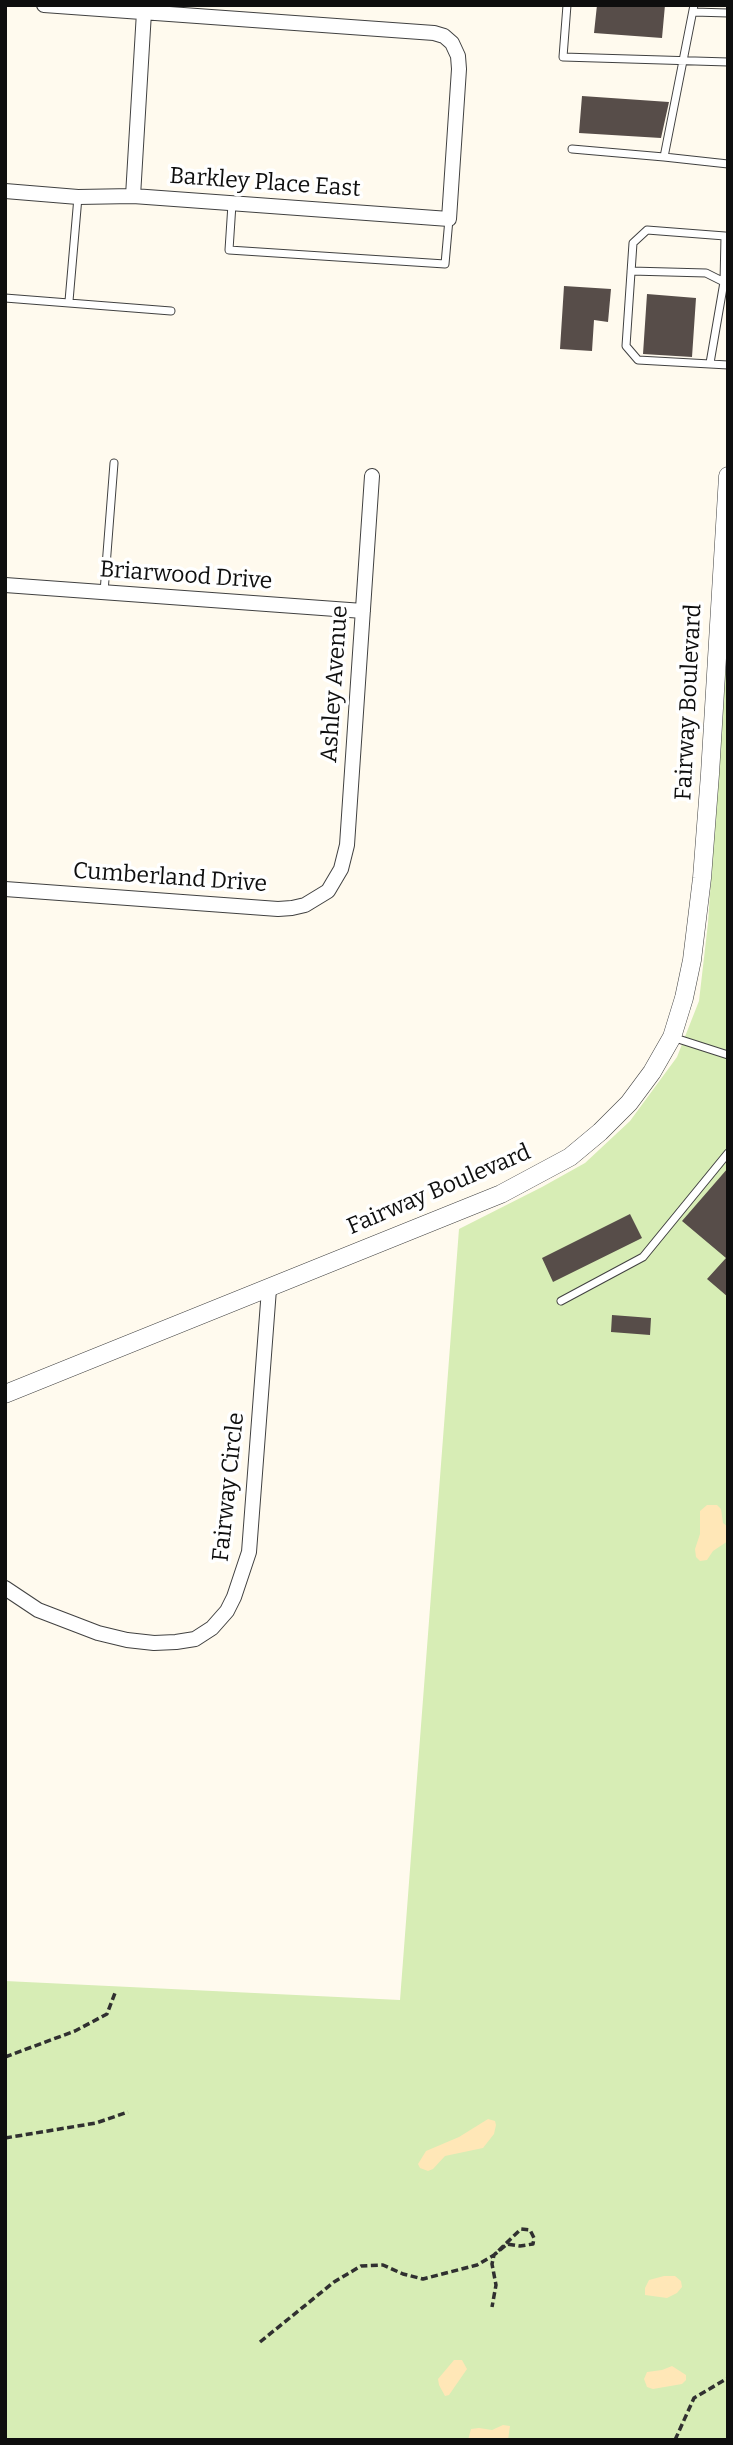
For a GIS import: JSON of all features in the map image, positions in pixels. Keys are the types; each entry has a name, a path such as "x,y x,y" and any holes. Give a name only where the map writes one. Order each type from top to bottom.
{"street":[{"path":"44,5 434,33 444,36 452,43 458,56 459,69 449,219"},
{"path":"133,196 144,12"},
{"name":"Barkley Place East","path":"5,191 78,197 133,196 449,219"},
{"name":"Ashley Avenue","path":"328,891 341,869 347,845 372,476"},
{"name":"Fairway Boulevard","path":"5,1394 486,1201 570,1157 629,1103 652,1073 672,1037 692,960 702,878 728,476"},
{"name":"Briarwood Drive","path":"5,585 363,611"},
{"name":"Cumberland Drive","path":"5,889 278,909 305,905 328,891"},
{"name":"Fairway Circle","path":"5,1588 38,1609 98,1633 127,1640 176,1642 195,1639 212,1628 227,1611 234,1597 249,1552 269,1289"}],"lane":[{"path":"567,5 563,57 728,62"},
{"path":"664,157 694,9 728,13"},
{"path":"572,149 728,164"},
{"path":"69,301 78,197"},
{"path":"232,204 229,250 445,264 449,219"},
{"path":"710,363 726,283 725,236 646,230 633,243 626,346 638,360 728,365"},
{"path":"631,271 706,273 726,283"},
{"path":"5,298 172,311"},
{"path":"104,592 114,463"},
{"path":"672,1037 728,1055"},
{"path":"561,1301 643,1257 728,1153"}],"path":[{"path":"5,2057 75,2031 107,2014 115,1993"},
{"path":"5,2138 96,2123 128,2112"},
{"path":"260,2342 334,2282 361,2266 383,2265 423,2279 477,2265 495,2255 521,2229 530,2230 534,2238 533,2244 507,2244"},
{"path":"492,2306 496,2285 492,2264 495,2255"},
{"path":"675,2440 694,2398 728,2378"}],"green space":[{"path":"728,626 728,2440 5,2440 5,1981 400,2000 459,1229 585,1163 630,1121 677,1057 699,1001 708,923"}],"sand":[{"path":"707,1505 717,1505 721,1509 723,1523 728,1527 728,1541 713,1551 707,1560 700,1561 696,1557 695,1549 700,1534 700,1511"},
{"path":"488,2119 495,2121 496,2125 494,2134 483,2148 445,2156 428,2171 420,2168 418,2164 426,2151 459,2137"},
{"path":"675,2276 681,2281 682,2287 677,2293 667,2298 645,2295 649,2280"},
{"path":"454,2360 462,2360 467,2369 449,2395 445,2396 438,2379"},
{"path":"672,2366 686,2375 682,2384 653,2389 647,2387 644,2379 647,2372"},
{"path":"503,2425 510,2426 508,2440 468,2440 471,2429 492,2430"}],"building":[{"path":"597,5 665,5 662,38 594,33"},
{"path":"582,96 669,102 661,138 579,133"},
{"path":"564,286 611,289 608,322 594,320 592,351 560,349"},
{"path":"647,294 696,298 692,357 643,354"},
{"path":"728,1168 728,1297 707,1279 726,1258 682,1221"},
{"path":"630,1214 642,1238 553,1282 542,1258"},
{"path":"612,1315 651,1318 650,1335 611,1332"}]}
